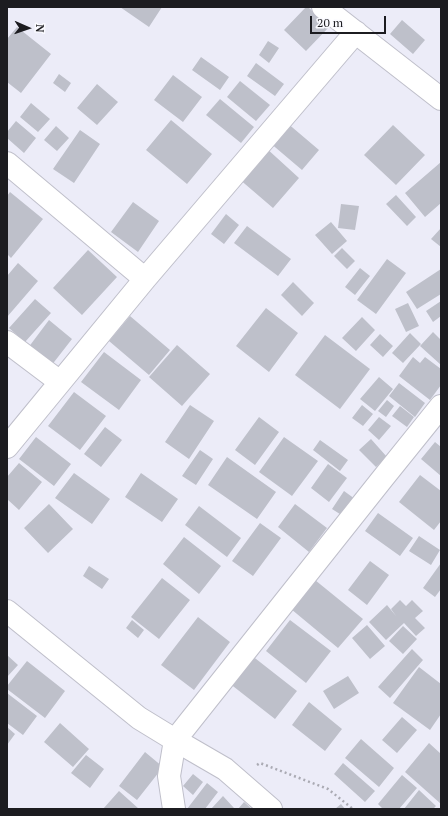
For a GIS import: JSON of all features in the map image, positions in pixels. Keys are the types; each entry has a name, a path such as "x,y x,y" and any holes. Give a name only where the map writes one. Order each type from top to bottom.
{"street":[{"path":"323,7 441,100"},
{"path":"7,448 145,279 356,32"},
{"path":"7,163 145,279"},
{"path":"7,342 60,382"},
{"path":"174,809 169,776 175,740 441,406"},
{"path":"7,611 140,718 225,769 271,809"}],"path":[{"path":"238,780 260,763 328,789 353,809"}],"building":[{"path":"120,7 162,7 149,27"},
{"path":"306,7 308,7 329,27 306,51 284,30"},
{"path":"402,20 425,40 413,54 390,34"},
{"path":"17,27 51,54 21,93 7,82 7,39"},
{"path":"268,41 279,48 269,63 259,55"},
{"path":"201,57 229,77 220,90 192,70"},
{"path":"256,63 284,84 275,96 247,76"},
{"path":"59,74 71,83 65,92 53,83"},
{"path":"173,75 202,97 183,122 154,100"},
{"path":"240,81 270,105 256,121 227,97"},
{"path":"97,84 118,102 97,125 77,108"},
{"path":"220,99 254,127 241,143 206,115"},
{"path":"31,103 50,119 38,132 20,117"},
{"path":"171,120 212,154 187,184 146,150"},
{"path":"16,121 36,138 24,153 7,138 7,132"},
{"path":"286,122 319,150 302,170 269,142"},
{"path":"393,125 425,155 396,185 364,155"},
{"path":"56,126 69,138 57,151 44,140"},
{"path":"80,130 100,144 74,183 53,169"},
{"path":"265,147 299,178 273,208 238,178"},
{"path":"441,162 441,203 425,217 405,193"},
{"path":"10,192 43,219 11,258 7,254 7,196"},
{"path":"396,195 416,217 407,226 386,204"},
{"path":"133,202 159,221 138,252 111,232"},
{"path":"341,204 359,206 355,230 338,228"},
{"path":"226,214 239,225 224,244 211,234"},
{"path":"331,222 347,241 332,254 315,235"},
{"path":"247,226 291,259 278,276 234,243"},
{"path":"441,228 441,247 431,239"},
{"path":"342,248 355,261 347,269 334,256"},
{"path":"88,250 117,277 82,315 53,288"},
{"path":"387,259 406,273 376,314 357,300"},
{"path":"18,263 38,281 7,317 7,276"},
{"path":"360,268 370,276 355,295 345,287"},
{"path":"441,269 441,294 417,309 406,292"},
{"path":"293,282 314,303 302,316 281,295"},
{"path":"35,299 51,313 25,342 9,328"},
{"path":"441,301 441,316 433,322 426,311"},
{"path":"408,303 419,326 406,332 395,309"},
{"path":"266,308 298,333 269,372 236,346"},
{"path":"130,316 170,350 149,375 109,341"},
{"path":"362,317 375,330 356,351 342,338"},
{"path":"49,320 72,339 51,366 28,348"},
{"path":"433,332 441,340 441,365 420,346"},
{"path":"410,333 421,344 403,363 392,353"},
{"path":"380,334 393,346 383,357 370,345"},
{"path":"325,335 370,369 340,409 295,375"},
{"path":"177,345 210,374 182,406 149,377"},
{"path":"104,352 141,380 119,410 81,382"},
{"path":"413,357 420,363 425,357 441,369 441,385 430,400 399,376"},
{"path":"379,377 393,389 375,411 360,399"},
{"path":"399,383 425,403 415,417 389,396"},
{"path":"74,392 106,416 80,450 48,426"},
{"path":"387,400 394,406 386,417 378,411"},
{"path":"190,405 214,421 189,459 165,442"},
{"path":"362,405 373,414 363,426 352,418"},
{"path":"400,406 414,417 407,427 392,416"},
{"path":"259,417 279,432 255,465 235,450"},
{"path":"379,417 391,426 379,440 368,430"},
{"path":"105,427 122,440 101,467 84,454"},
{"path":"36,437 71,464 54,486 19,459"},
{"path":"284,437 318,461 292,496 259,472"},
{"path":"371,439 387,457 376,467 359,450"},
{"path":"320,440 348,460 340,471 313,450"},
{"path":"435,442 441,447 441,476 421,459"},
{"path":"200,450 213,459 196,485 182,476"},
{"path":"227,457 276,492 257,519 208,485"},
{"path":"19,463 42,482 19,510 7,499 7,477"},
{"path":"328,464 347,478 329,502 311,488"},
{"path":"74,473 110,499 92,524 55,498"},
{"path":"141,473 178,499 162,522 125,497"},
{"path":"420,475 441,491 441,521 434,530 399,502"},
{"path":"344,491 355,499 343,516 332,509"},
{"path":"49,504 73,529 48,553 24,528"},
{"path":"295,504 327,528 309,552 278,527"},
{"path":"199,506 241,538 227,557 185,525"},
{"path":"378,513 413,538 400,556 365,531"},
{"path":"260,523 281,538 253,576 232,561"},
{"path":"419,536 440,550 431,565 409,551"},
{"path":"184,537 221,566 199,594 163,564"},
{"path":"370,561 389,575 367,605 348,590"},
{"path":"441,563 441,589 435,597 423,588"},
{"path":"89,566 109,579 102,589 83,576"},
{"path":"162,578 190,600 159,639 131,617"},
{"path":"315,580 363,619 338,648 291,609"},
{"path":"400,600 406,606 412,600 423,611 415,618 425,628 416,636 404,623 386,640 369,622 387,605 396,616 391,609"},
{"path":"198,617 230,642 194,690 161,665"},
{"path":"132,620 144,630 138,638 126,628"},
{"path":"290,620 331,651 306,683 266,651"},
{"path":"367,625 385,646 370,659 352,638"},
{"path":"403,626 417,639 403,654 389,641"},
{"path":"412,649 423,660 390,698 378,687"},
{"path":"7,655 18,665 7,677"},
{"path":"251,655 297,691 275,719 229,683"},
{"path":"27,661 65,691 45,718 7,689 7,686"},
{"path":"419,667 441,684 441,714 430,730 393,703"},
{"path":"348,676 359,693 334,709 323,691"},
{"path":"7,693 37,716 23,735 7,723"},
{"path":"309,702 342,729 325,751 292,725"},
{"path":"402,717 417,730 397,753 382,740"},
{"path":"60,723 89,749 73,767 44,742"},
{"path":"7,727 15,734 7,745"},
{"path":"361,739 394,768 379,787 345,758"},
{"path":"429,743 441,754 441,804 405,772"},
{"path":"145,752 163,767 137,800 119,786"},
{"path":"86,755 104,769 90,788 71,773"},
{"path":"343,763 375,791 365,802 334,774"},
{"path":"193,774 203,782 193,795 183,786"},
{"path":"402,775 417,788 399,809 383,809 378,804"},
{"path":"207,783 218,792 205,809 187,809"},
{"path":"419,790 436,806 433,809 404,809"},
{"path":"119,791 139,809 103,809"},
{"path":"223,796 234,808 211,809"},
{"path":"244,802 252,809 238,809"},
{"path":"341,804 345,809 335,809"}]}
